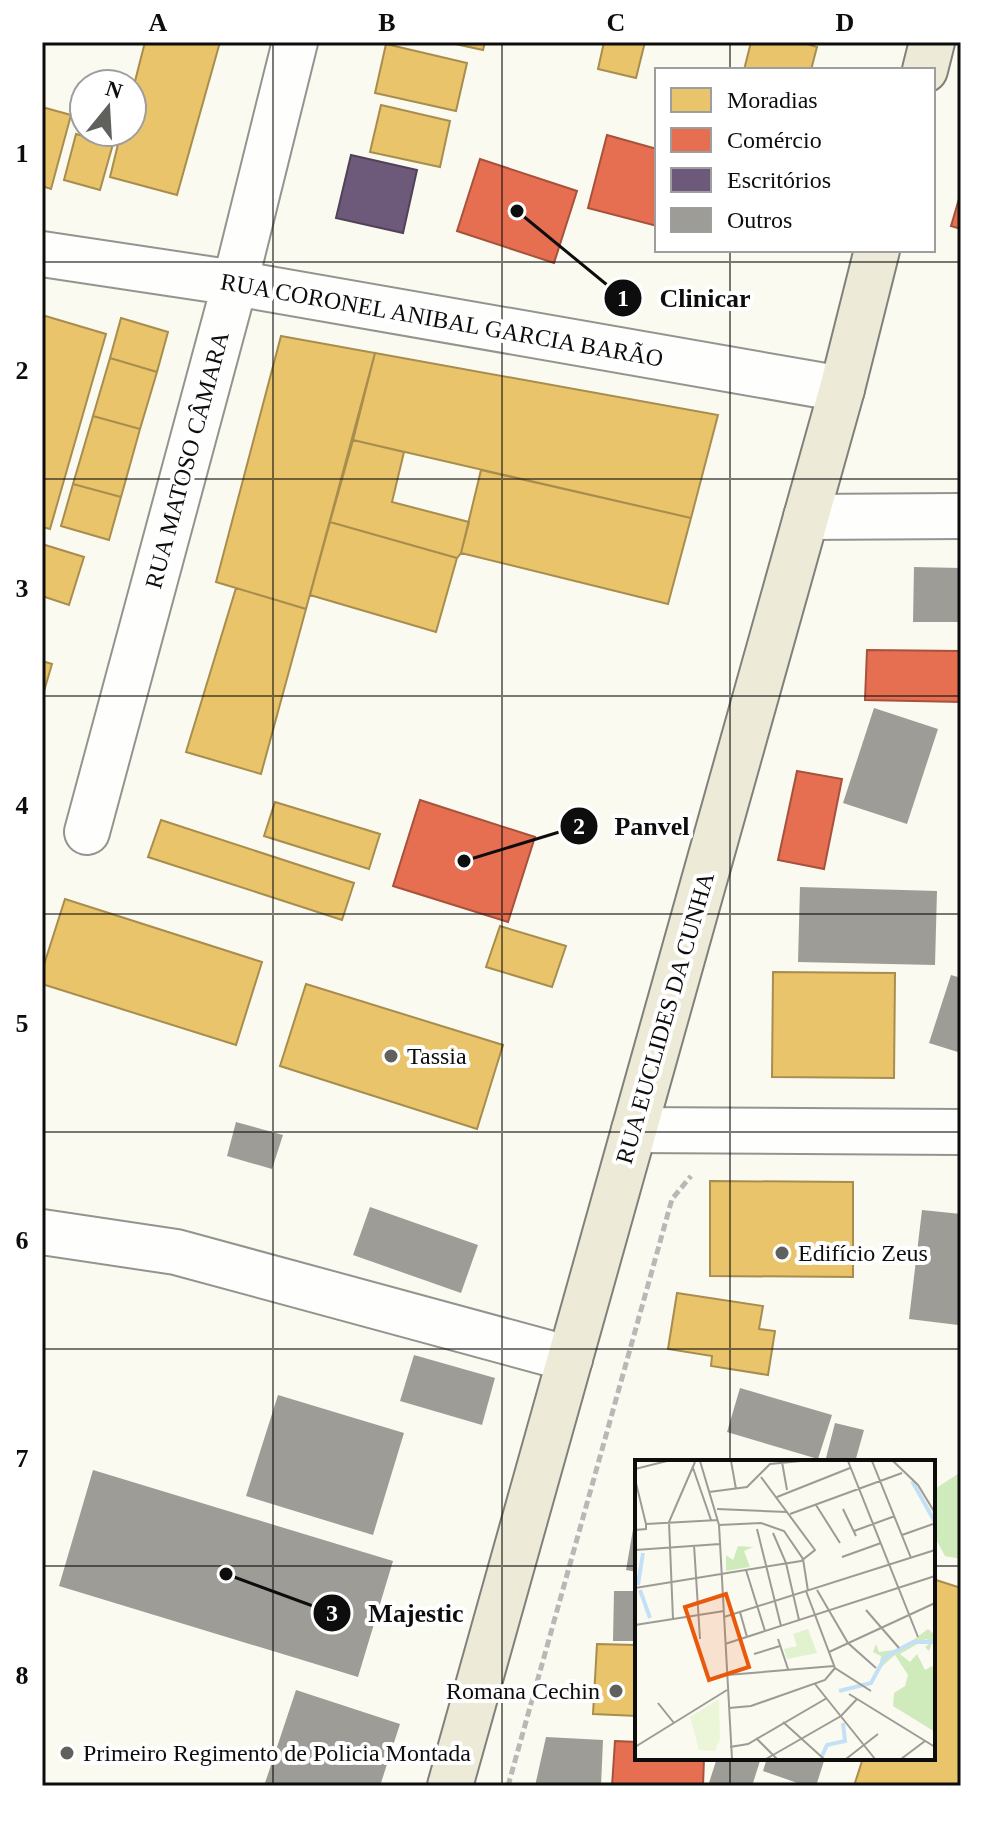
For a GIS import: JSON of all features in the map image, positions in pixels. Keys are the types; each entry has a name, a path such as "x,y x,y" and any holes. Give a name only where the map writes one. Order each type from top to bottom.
{"main road":[{"path":"926,68 932,42"},
{"name":"RUA EUCLIDES DA CUNHA","path":"450,1786 842,389 876,252"}],"street":[{"name":"RUA MATOSO CÂMARA","path":"87,832 235,283 295,42"},
{"name":"RUA CORONEL ANIBAL GARCIA BARÃO","path":"42,254 235,283 842,389"},
{"path":"806,517 961,516"},
{"path":"634,1130 961,1132"},
{"path":"42,1232 176,1252 570,1359"}],"path":[{"path":"508,1786 672,1199 689,1178 700,1171"}],"green space":[{"path":"961,1472 961,1559 945,1556 935,1538 935,1489"}],"building: Moradias":[{"path":"145,42 220,42 177,195 110,177 117,148 148,148 148,68 138,68"},
{"path":"446,42 485,42 483,50"},
{"path":"604,42 645,42 636,78 598,69"},
{"path":"751,42 800,42 817,47 812,68 744,68"},
{"path":"386,44 467,63 456,111 375,93"},
{"path":"381,105 450,121 440,167 370,152"},
{"path":"42,107 68,114 68,126 51,189 42,186"},
{"path":"72,148 112,148 100,190 64,180"},
{"path":"42,315 106,334 50,529 42,527"},
{"path":"121,318 168,332 157,372 110,358"},
{"path":"281,336 375,353 306,609 216,582"},
{"path":"375,353 718,415 691,518 353,440"},
{"path":"110,358 157,372 140,429 93,416"},
{"path":"93,416 140,429 121,497 73,484"},
{"path":"353,440 404,452 392,502 469,522 457,558 330,522"},
{"path":"481,470 691,518 668,604 461,553"},
{"path":"73,484 121,497 109,540 61,526"},
{"path":"330,522 457,558 436,632 310,595"},
{"path":"42,544 84,557 69,605 42,596"},
{"path":"236,588 306,609 261,774 186,752"},
{"path":"42,661 52,664 42,698"},
{"path":"275,802 380,834 369,869 264,836"},
{"path":"161,820 354,883 342,920 148,857"},
{"path":"65,899 262,962 236,1045 42,984 42,971"},
{"path":"500,926 566,946 552,987 486,967"},
{"path":"773,972 895,973 894,1078 772,1077"},
{"name":"Tassia","path":"306,984 503,1045 477,1129 280,1066"},
{"name":"Edifício Zeus","path":"710,1181 853,1182 853,1277 710,1276"},
{"path":"677,1293 763,1306 759,1329 775,1331 768,1375 711,1366 712,1356 668,1349"},
{"path":"935,1580 961,1588 961,1786 854,1786 862,1760 935,1760"},
{"name":"Romana Cechin","path":"597,1644 635,1645 635,1716 593,1714"}],"building: Comércio":[{"path":"607,135 655,148 655,225 588,208"},
{"path":"480,159 577,191 554,263 457,231"},
{"path":"961,192 961,229 951,226"},
{"path":"867,650 961,651 961,702 865,700"},
{"path":"797,771 842,779 824,869 778,860"},
{"path":"420,800 535,837 508,922 393,886"},
{"path":"615,1741 635,1742 635,1760 704,1760 703,1786 612,1786"}],"building: Escritórios":[{"path":"351,155 417,170 403,233 336,218"}],"building: Outros":[{"path":"914,567 961,568 961,622 913,622"},
{"path":"874,708 938,729 907,824 843,803"},
{"path":"800,887 937,891 935,965 798,962"},
{"path":"951,975 961,978 961,1053 929,1043"},
{"path":"236,1122 283,1135 272,1169 227,1156"},
{"path":"370,1207 478,1245 461,1293 353,1255"},
{"path":"922,1210 961,1214 958,1325 909,1319"},
{"path":"414,1355 495,1378 482,1425 400,1401"},
{"path":"740,1388 832,1415 818,1459 727,1432"},
{"path":"278,1395 404,1433 373,1535 246,1496"},
{"path":"835,1423 864,1430 856,1460 826,1460"},
{"path":"93,1470 393,1561 358,1677 59,1586"},
{"path":"635,1518 635,1572 626,1570"},
{"path":"614,1591 635,1591 635,1641 613,1641"},
{"path":"296,1690 400,1724 380,1786 264,1786"},
{"path":"546,1737 603,1740 601,1786 535,1786"},
{"path":"716,1760 760,1760 752,1786 708,1786"},
{"path":"766,1760 824,1760 816,1786 806,1786 763,1771"}],"place":[{"name":"Clinicar","path":"517,211"},
{"name":"Panvel","path":"464,861"},
{"name":"Tassia","path":"391,1056"},
{"name":"Edifício Zeus","path":"782,1253"},
{"name":"Majestic","path":"226,1574"},
{"name":"Romana Cechin","path":"616,1691"},
{"name":"Primeiro Regimento de Policia Montada","path":"67,1753"}]}
